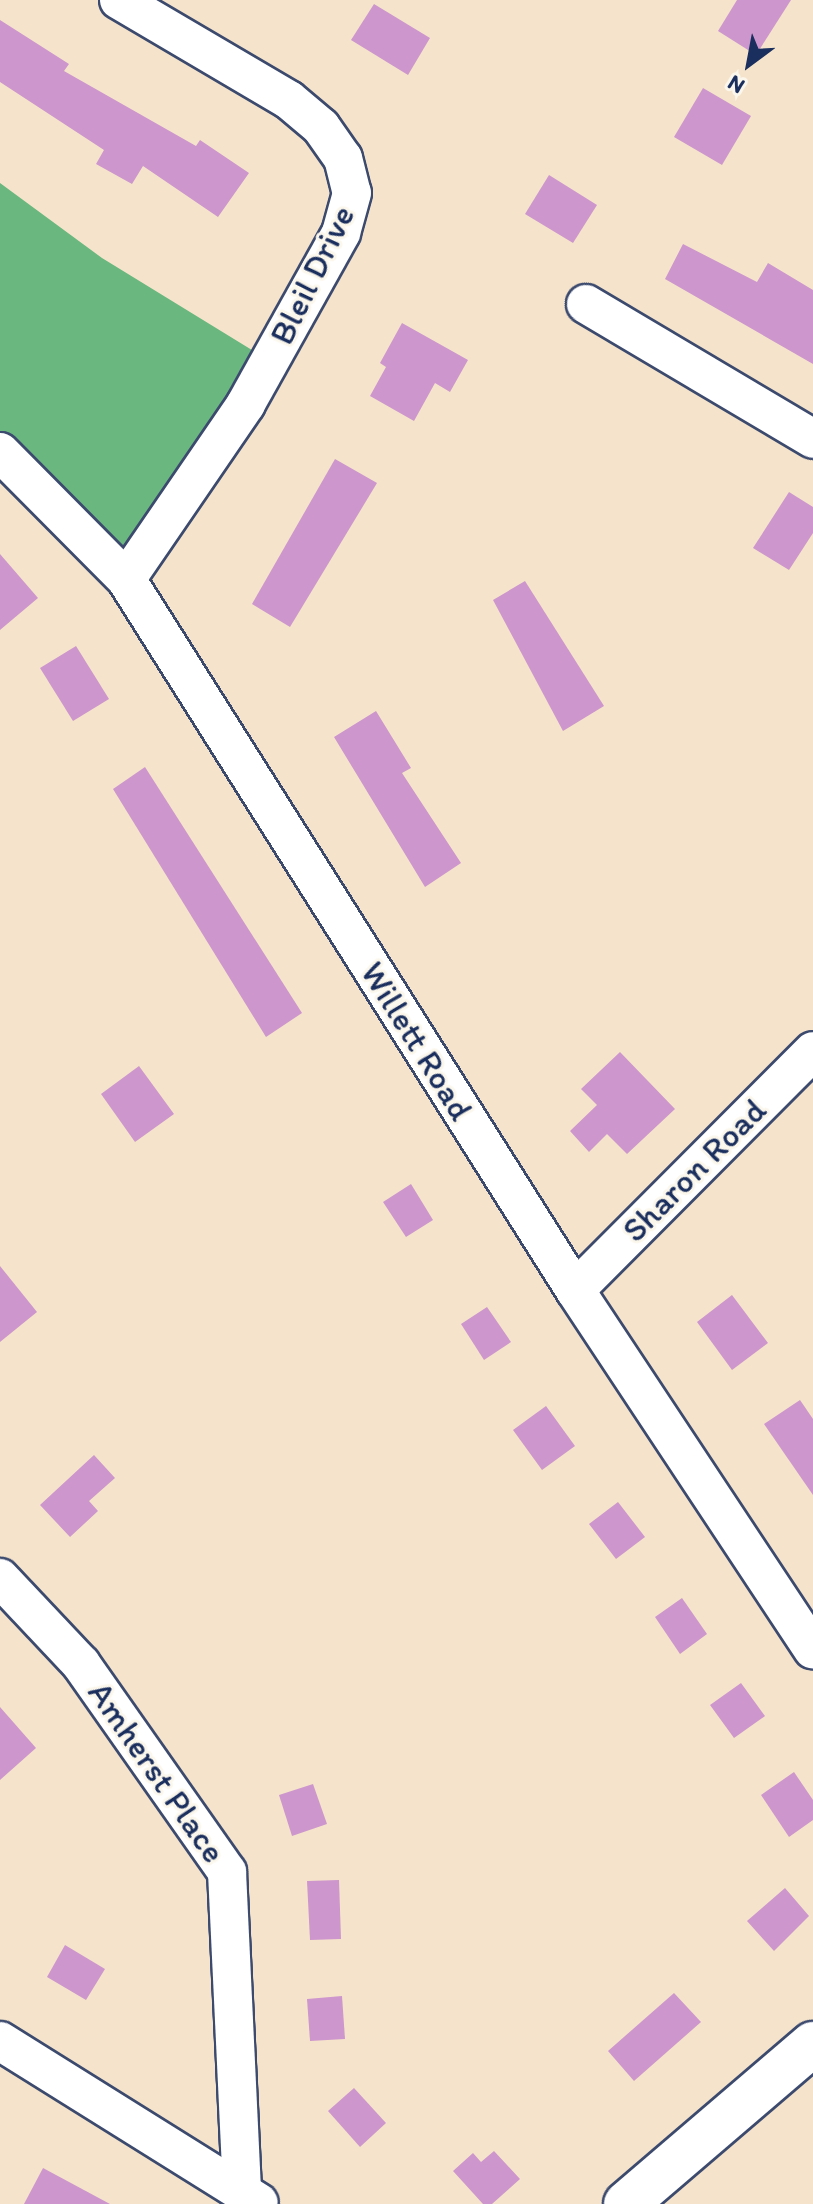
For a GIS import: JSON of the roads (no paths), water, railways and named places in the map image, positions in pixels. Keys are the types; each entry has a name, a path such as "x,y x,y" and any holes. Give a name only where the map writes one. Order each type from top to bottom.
{"main road":[{"path":"626,2204 813,2044"}],"street":[{"name":"Bleil Drive","path":"119,0 289,100 321,127 343,158 352,193 341,233 246,404 126,579"},
{"path":"586,304 813,439"},
{"name":"Willett Road","path":"0,452 126,579 575,1290 813,1649"},
{"name":"Sharon Road","path":"575,1290 813,1051"},
{"name":"Amherst Place","path":"0,1578 81,1664 227,1872 252,2198"},
{"path":"0,2041 252,2198"}]}
